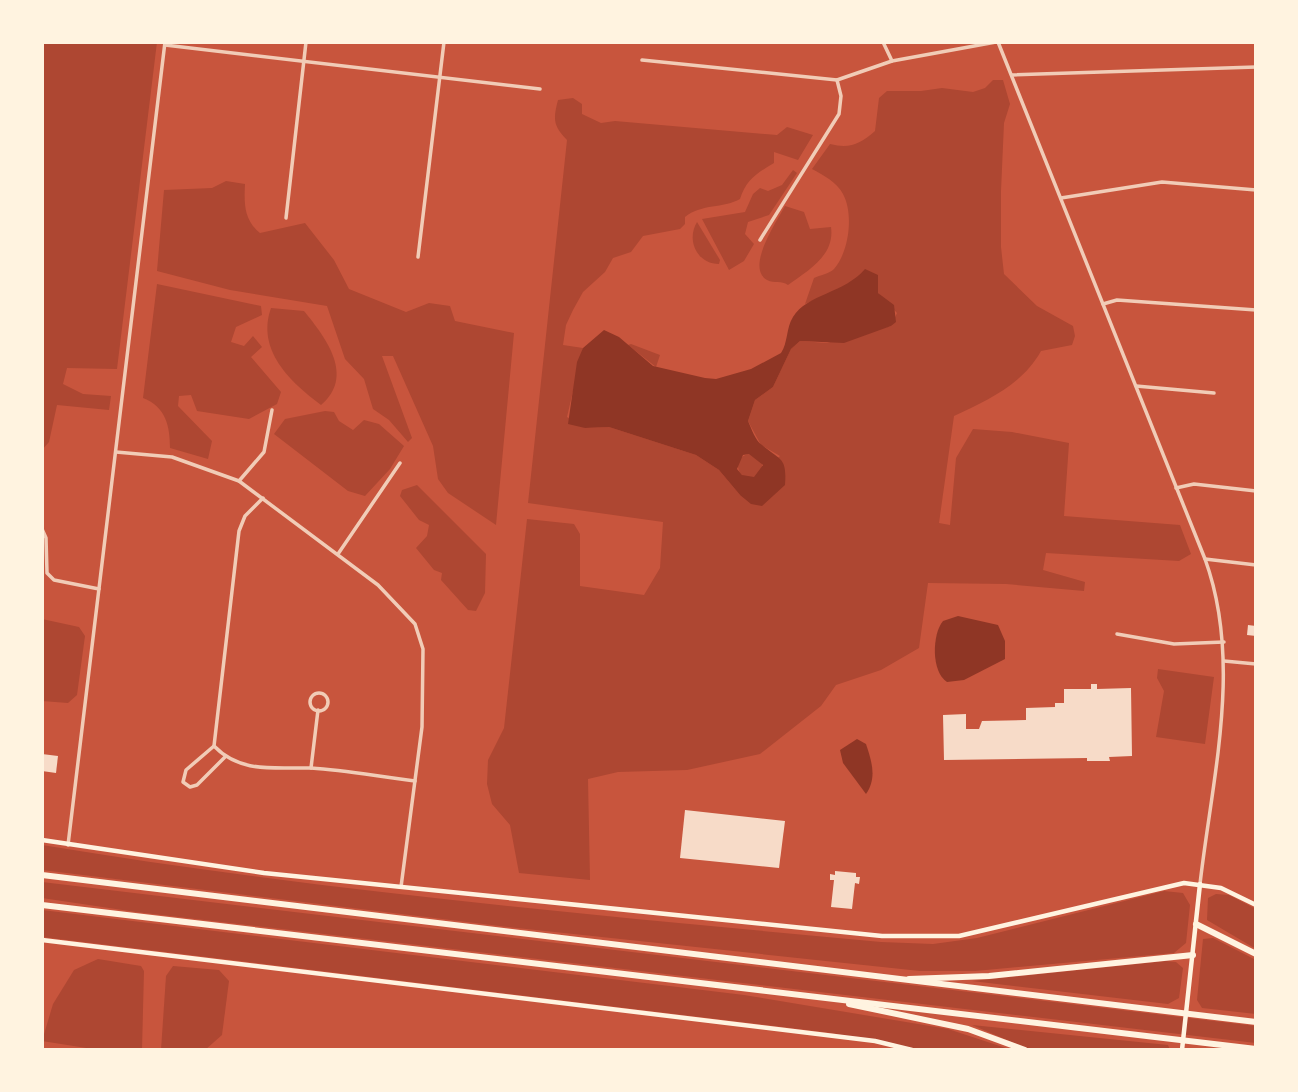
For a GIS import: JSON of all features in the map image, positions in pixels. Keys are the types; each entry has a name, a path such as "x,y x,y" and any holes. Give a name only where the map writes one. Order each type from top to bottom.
{"highway":[{"path":"42,875 1256,1022"},
{"path":"42,905 1256,1049"},
{"path":"1196,924 1256,954"},
{"path":"886,979 989,976 1193,955"},
{"path":"827,998 882,1013 968,1029 1025,1050"}],"main road":[{"path":"42,840 195,864 401,887 921,938 984,931 1184,883 1221,888 1256,905"},
{"path":"1182,1050 1200,884"},
{"path":"42,940 863,1040 912,1050"}],"street":[{"path":"286,218 306,42"},
{"path":"418,257 444,42"},
{"path":"883,42 892,61"},
{"path":"642,60 838,80 892,61 997,42 1205,559 1219,604 1224,662 1200,884"},
{"path":"68,845 165,43 540,89"},
{"path":"1012,75 1256,67"},
{"path":"760,240 839,114 841,96 838,80"},
{"path":"1061,198 1107,188 1162,182 1256,190"},
{"path":"1102,304 1117,300 1256,310"},
{"path":"1135,386 1214,393"},
{"path":"239,481 264,452 272,410"},
{"path":"115,452 172,457 239,481 378,584 415,624 423,649 424,679 415,781 401,887"},
{"path":"338,554 400,463"},
{"path":"1176,488 1194,484 1256,491"},
{"path":"225,757 197,785 190,787 183,782 186,770 214,746 239,531 245,516 262,498"},
{"path":"42,529 47,538 45,568 54,580 99,589"},
{"path":"1205,559 1256,565"},
{"path":"1116,634 1174,644 1224,642"},
{"path":"1224,662 1256,664"},
{"path":"320,693 326,696 328,703 325,709 318,710 312,707 310,701 314,695 320,693"},
{"path":"311,768 318,710"},
{"path":"214,746 225,757 262,769 311,768 415,781"}],"shaded area":[{"path":"42,42 157,42 117,369 67,368 63,384 83,394 111,396 109,410 57,405 49,442 42,450"},
{"path":"993,80 1003,80 1010,104 1004,123 1001,191 1004,274 1037,306 1073,326 1075,336 1072,345 1041,351 1014,382 954,416 939,523 950,525 956,458 973,429 1012,432 1069,443 1064,516 1180,525 1191,554 1179,561 1046,553 1043,570 1085,582 1084,591 1006,584 928,583 919,648 881,670 836,685 821,706 760,754 687,770 618,772 588,779 590,880 519,873 510,825 492,804 487,784 488,760 504,728 527,519 574,524 580,534 580,586 644,595 660,568 663,522 528,503 567,140 555,122 558,100 573,98 582,104 582,114 601,123 615,121 777,135 787,127 813,135 798,160 774,152 774,163 753,178 740,199 692,213 685,217 685,224 680,229 643,236 631,252 613,258 605,272 583,292 566,325 563,345 583,348 567,417 585,428 609,427 696,455 719,470 740,495 780,456 761,445 748,421 755,400 773,387 791,349 800,341 827,343 891,326 897,313 878,293 878,286 854,283 805,304 814,278 832,271 839,262 846,243 849,222 846,202 840,190 829,179 812,169 830,144 854,144 875,131 879,98 887,91 942,88 973,92 985,88"},
{"path":"793,170 797,173 769,215 748,222 745,234 754,244 744,261 729,270 702,219 745,212 753,194 760,188 768,191 782,185"},
{"path":"226,181 245,184 246,211 251,223 260,233 305,223 334,260 349,289 406,312 429,303 450,306 455,321 514,333 496,525 448,493 438,479 433,446 393,356 382,356 412,438 408,442 389,420 373,409 364,379 345,359 327,306 230,290 157,271 164,190 212,188"},
{"path":"785,206 804,212 810,229 831,227 829,246 825,254 788,285 767,280 761,274 759,265 765,244"},
{"path":"697,222 720,260 719,264 705,260 696,250 693,236"},
{"path":"865,269 878,275 878,293 894,305 896,322 844,343 800,341 791,349 773,387 755,400 748,421 757,440 784,464 785,469 785,485 762,506 751,504 719,470 696,455 609,427 585,428 568,424 577,362 583,348 604,330 619,337 653,366 716,379 751,369 781,353 791,321 799,309 857,277","holes":["749,454 763,465 754,477 742,475 737,469 743,455"]},
{"path":"157,284 261,306 262,315 236,327 231,342 244,346 253,336 262,347 251,357 281,392 277,404 249,419 197,411 191,395 179,396 178,406 212,441 208,459 170,448 169,432 162,412 143,398"},
{"path":"271,308 304,311 328,345 334,357 336,382 331,394 321,405 288,375 272,351 268,338"},
{"path":"628,345 660,355 656,367"},
{"path":"325,411 334,412 339,421 353,430 364,420 379,424 404,446 390,469 365,496 348,491 274,434 285,419"},
{"path":"750,454 761,461 762,466 755,477 750,478 739,471 738,466 745,455"},
{"path":"417,485 486,554 485,593 476,611 468,610 441,580 442,573 434,570 416,548 427,536 429,525 419,520 400,496 402,490"},
{"path":"958,616 998,625 1005,641 1005,659 964,680 947,682 938,670 935,643 943,621"},
{"path":"42,619 79,627 85,636 77,695 68,703 42,701"},
{"path":"1158,669 1214,677 1205,744 1156,737 1164,691 1157,678"},
{"path":"857,739 866,744 872,764 871,782 866,794 843,763 840,750"},
{"path":"42,845 356,889 881,942 933,944 977,938 1164,891 1183,893 1190,905 1186,943 1174,953 975,971 920,971 517,928 42,870"},
{"path":"42,882 1256,1026 1256,1043 136,912 42,898"},
{"path":"1216,894 1229,895 1256,909 1256,949 1207,920 1208,898"},
{"path":"42,910 744,995 948,1029 1012,1050 922,1050 831,1033 42,937"},
{"path":"1213,938 1256,960 1256,1014 1202,1008 1197,1000 1203,939"},
{"path":"98,959 141,966 144,971 142,1050 99,1050 42,1041 53,1004 74,970"},
{"path":"1176,962 1183,968 1179,998 1168,1004 972,981"},
{"path":"173,966 219,970 229,981 222,1035 205,1050 161,1050 166,976"},
{"path":"972,1025 1168,1045 1170,1050 1030,1050"}],"building":[{"path":"1248,625 1256,626 1256,636 1247,635"},
{"path":"1091,684 1097,684 1097,689 1131,688 1132,756 1109,757 1110,761 1087,761 1087,758 944,760 943,715 966,714 966,729 979,729 982,721 1026,720 1026,708 1055,707 1055,703 1064,703 1064,689 1091,689"},
{"path":"42,754 58,756 56,773 42,771"},
{"path":"685,810 785,821 779,868 680,858"},
{"path":"835,871 856,873 856,877 860,877 859,884 855,883 852,909 831,907 834,880 830,880 830,874 835,875"}]}
